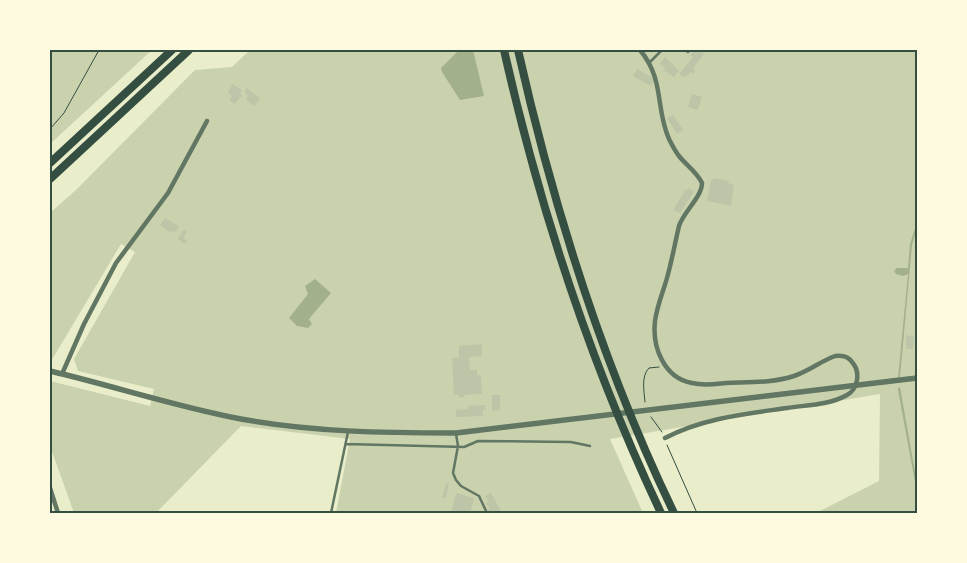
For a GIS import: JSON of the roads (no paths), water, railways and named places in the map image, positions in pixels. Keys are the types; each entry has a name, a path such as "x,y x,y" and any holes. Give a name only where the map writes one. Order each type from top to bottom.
{"highway":[{"path":"50,163 172,50"},
{"path":"50,179 189,50"},
{"path":"504,50 529,153 567,280 614,406 661,513"},
{"path":"518,50 549,175 582,286 626,402 674,513"}],"street":[{"path":"640,50 649,63 658,84 668,136 679,156 697,174 702,183 700,192 680,223 657,312 655,323 656,342 658,352 666,366 685,382 702,385 783,379 801,374 830,358 841,356 851,360 856,371 854,390 838,399 819,404 714,420 692,426 665,438"},
{"path":"62,374 84,324 116,263 168,193 208,121"},
{"path":"50,371 242,419 288,426 348,431 409,433 456,433 917,378"},
{"path":"50,488 58,513"}],"lane":[{"path":"649,63 662,50"},
{"path":"331,513 348,431"},
{"path":"456,433 458,446 453,473 461,486 479,496 487,513"},
{"path":"346,444 464,447 478,441 488,441 571,442 590,446"}]}
